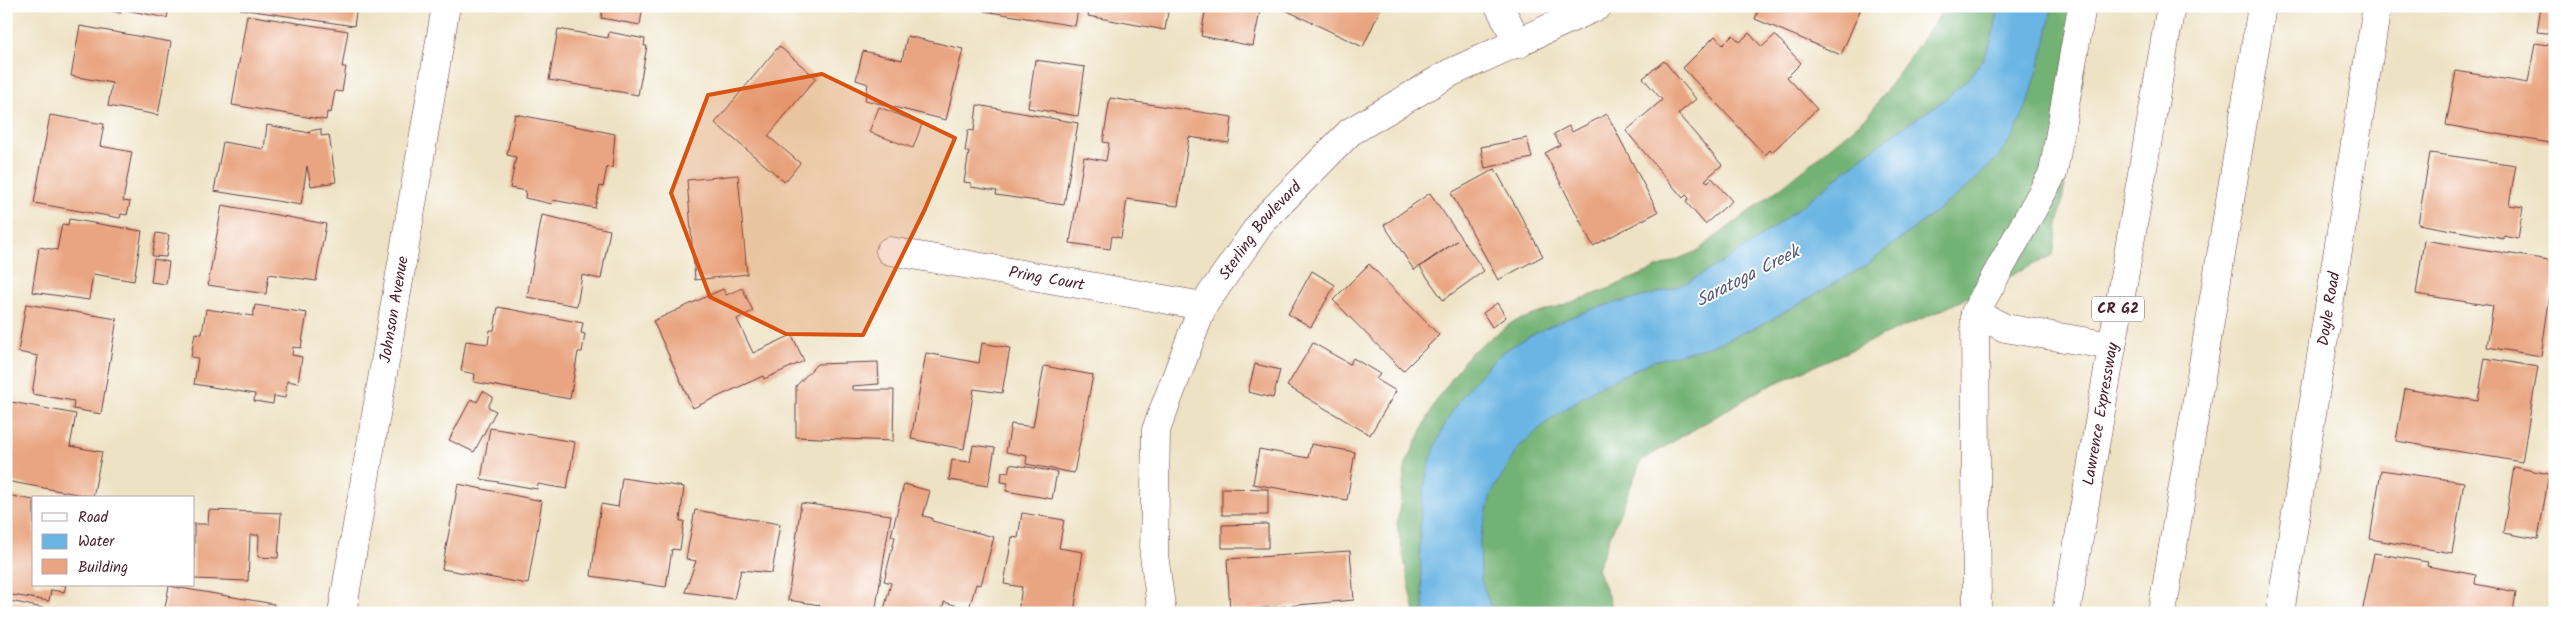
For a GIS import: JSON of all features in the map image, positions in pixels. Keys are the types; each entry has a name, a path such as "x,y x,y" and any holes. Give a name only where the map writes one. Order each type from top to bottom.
{"main road":[{"name":"Johnson Avenue","path":"342,613 446,6"},
{"path":"1499,6 1519,44"},
{"name":"Sterling Boulevard","path":"1162,613 1154,555 1156,430 1203,306 1263,220 1350,132 1450,73 1519,44 1598,6"},
{"path":"1977,613 1975,313 2053,173 2082,6"},
{"name":"Lawrence Expressway","path":"2066,613 2171,6"},
{"path":"2162,613 2262,6"},
{"name":"Doyle Road","path":"2280,613 2377,6"},
{"name":"Pring Court","path":"890,252 1203,306"},
{"path":"1975,313 2005,328 2112,346"}],"highlighted area":[{"path":"822,74 955,138 925,209 863,335 786,334 710,297 671,193 708,95"}],"green space":[{"path":"1946,6 2095,6 2053,255 1946,308 1762,389 1641,461 1597,569 1615,613 1415,613 1397,525 1406,464 1435,403 1469,354 1513,322 1598,293 1697,251 1788,182 1868,116"}],"water":[{"name":"Saratoga Creek","path":"1999,6 2052,6 2046,42 2029,100 2016,131 1998,157 1970,185 1868,264 1765,323 1712,346 1653,361 1596,388 1548,421 1518,448 1491,495 1480,540 1481,580 1493,613 1425,613 1420,549 1421,518 1424,487 1431,458 1442,429 1458,402 1493,361 1518,342 1564,320 1600,307 1663,292 1676,287 1715,267 1740,251 1885,140 1938,104 1963,84 1974,72 1986,53"}],"building":[{"path":"93,6 169,6 167,18 121,9 121,13 93,8"},
{"path":"240,6 357,6 354,26 240,9"},
{"path":"603,6 643,6 640,25 601,18"},
{"path":"985,6 1072,6 1078,9 1075,26 984,11"},
{"path":"1090,6 1169,6 1165,30 1088,16"},
{"path":"1206,6 1261,6 1253,46 1201,36"},
{"path":"1277,6 1382,6 1363,47"},
{"path":"1760,6 1856,6 1861,8 1841,55 1755,19"},
{"path":"2541,6 2555,6 2555,34 2537,32"},
{"path":"247,15 348,31 342,67 346,67 342,92 335,91 331,113 327,112 326,120 232,105"},
{"path":"80,26 171,42 158,115 108,106 112,83 71,76"},
{"path":"558,29 608,38 609,32 645,39 644,46 647,46 638,95 549,80"},
{"path":"1749,33 1762,47 1775,35 1801,63 1787,77 1817,109 1772,152 1770,150 1765,155 1683,68 1715,36 1723,45 1733,35 1740,42"},
{"path":"907,36 963,49 946,120 865,100 868,84 856,80 863,51 902,60"},
{"path":"2535,43 2555,46 2555,144 2446,125 2456,71 2528,83"},
{"path":"779,46 816,78 768,136 800,163 785,182 715,123"},
{"path":"1035,60 1085,67 1078,116 1028,108"},
{"path":"1664,61 1696,99 1678,114 1722,165 1705,180 1708,182 1712,178 1732,201 1705,224 1686,202 1689,198 1686,195 1683,198 1626,131 1662,100 1643,78"},
{"path":"1110,98 1232,117 1229,143 1189,137 1178,206 1127,199 1121,238 1112,236 1110,249 1070,243 1084,157 1106,161 1109,143 1103,142"},
{"path":"977,105 1078,123 1064,205 996,195 997,191 971,187 971,183 964,182 969,152 965,152 968,130 974,131"},
{"path":"879,107 922,124 913,148 869,132"},
{"path":"515,114 615,134 612,168 607,167 603,187 600,186 595,208 553,200 552,204 525,198 526,191 510,188 516,157 507,155"},
{"path":"1607,114 1658,212 1593,246 1545,153 1560,145 1554,134 1569,126 1572,132"},
{"path":"50,115 104,124 100,146 132,152 123,201 130,202 127,215 121,214 120,218 34,203"},
{"path":"267,125 310,133 309,131 321,129 321,136 329,135 336,182 311,186 307,166 301,205 214,191 223,142 264,149"},
{"path":"1527,138 1532,158 1485,168 1481,147"},
{"path":"2430,153 2516,165 2509,205 2523,207 2518,239 2504,236 2504,239 2418,224"},
{"path":"1495,169 1543,256 1498,280 1451,193"},
{"path":"738,175 747,274 695,280 687,180"},
{"path":"1430,193 1484,271 1443,300 1420,267 1457,241 1414,270 1384,225"},
{"path":"222,205 326,224 316,281 269,274 266,294 208,285"},
{"path":"542,215 610,230 601,279 582,275 577,306 527,297"},
{"path":"69,219 142,231 134,281 93,274 89,300 32,292 39,247 57,250 62,224 68,225"},
{"path":"156,233 169,235 166,257 152,256"},
{"path":"2424,240 2555,261 2541,356 2487,347 2493,306 2416,294"},
{"path":"154,259 169,262 166,284 151,282"},
{"path":"1369,264 1439,335 1403,371 1333,300"},
{"path":"1312,271 1335,285 1311,327 1288,314"},
{"path":"742,288 753,311 737,319 753,353 792,335 804,361 764,379 763,376 693,408 653,321 723,289 726,295"},
{"path":"1497,303 1506,317 1492,327 1483,313"},
{"path":"26,304 117,319 101,414 73,409 74,401 32,394 38,356 18,352"},
{"path":"255,305 307,313 301,348 293,347 292,355 302,357 298,383 287,381 285,398 274,396 273,404 254,401 255,394 194,384 198,358 191,357 195,333 202,334 206,309 253,316"},
{"path":"498,307 583,323 581,333 585,334 582,352 578,352 570,399 474,382 475,374 461,371 466,341 488,344 490,330 494,330"},
{"path":"982,343 1010,348 1002,393 974,389 964,449 911,439 926,353 979,363"},
{"path":"1313,343 1350,364 1353,358 1380,374 1376,379 1396,391 1370,435 1287,386"},
{"path":"2485,358 2538,367 2522,462 2396,441 2405,389 2478,401"},
{"path":"878,362 879,384 852,386 852,390 894,390 893,441 796,437 796,386 817,364"},
{"path":"1255,364 1280,370 1273,398 1248,392"},
{"path":"1044,366 1093,375 1074,473 1026,464 1027,456 1006,452 1011,424 1033,427"},
{"path":"483,391 493,397 488,407 496,411 474,452 449,440 471,399 477,402"},
{"path":"6,401 76,414 70,446 102,452 93,496 6,481"},
{"path":"490,428 575,442 567,489 538,484 537,489 481,479"},
{"path":"1311,444 1355,452 1347,500 1253,484 1259,449 1308,458"},
{"path":"973,445 995,448 988,486 949,480 952,460 970,462"},
{"path":"1010,464 1057,472 1052,499 1006,491 1008,483 1001,482 1002,472 1008,473"},
{"path":"2514,467 2549,474 2538,539 2503,533"},
{"path":"2381,470 2464,482 2452,553 2370,539"},
{"path":"622,478 684,487 680,521 684,521 680,550 672,549 666,587 591,576 601,504 618,507"},
{"path":"458,484 542,501 528,584 442,569"},
{"path":"904,484 930,491 923,516 932,518 932,521 994,537 981,585 976,584 969,609 944,602 942,613 889,613 884,610 891,583 884,581 895,537 891,536"},
{"path":"1222,488 1268,489 1268,515 1222,515"},
{"path":"6,495 32,500 32,586 66,586 64,592 51,590 49,601 6,594"},
{"path":"801,503 891,515 875,613 818,613 820,605 788,600"},
{"path":"209,510 281,513 278,558 258,557 259,535 250,535 248,581 195,579 195,524 208,524"},
{"path":"695,510 780,524 772,573 741,570 734,599 685,592 696,561 686,559"},
{"path":"1022,513 1064,520 1059,548 1083,552 1074,613 1018,613 1022,587 1004,584 1012,537 1018,538"},
{"path":"1268,524 1268,548 1222,548 1222,525"},
{"path":"1350,551 1354,600 1230,611 1227,559"},
{"path":"2374,553 2428,562 2427,566 2476,575 2475,584 2516,592 2513,613 2362,613"},
{"path":"169,586 274,604 272,613 164,613"},
{"path":"6,600 61,612 61,613 6,613"}]}
